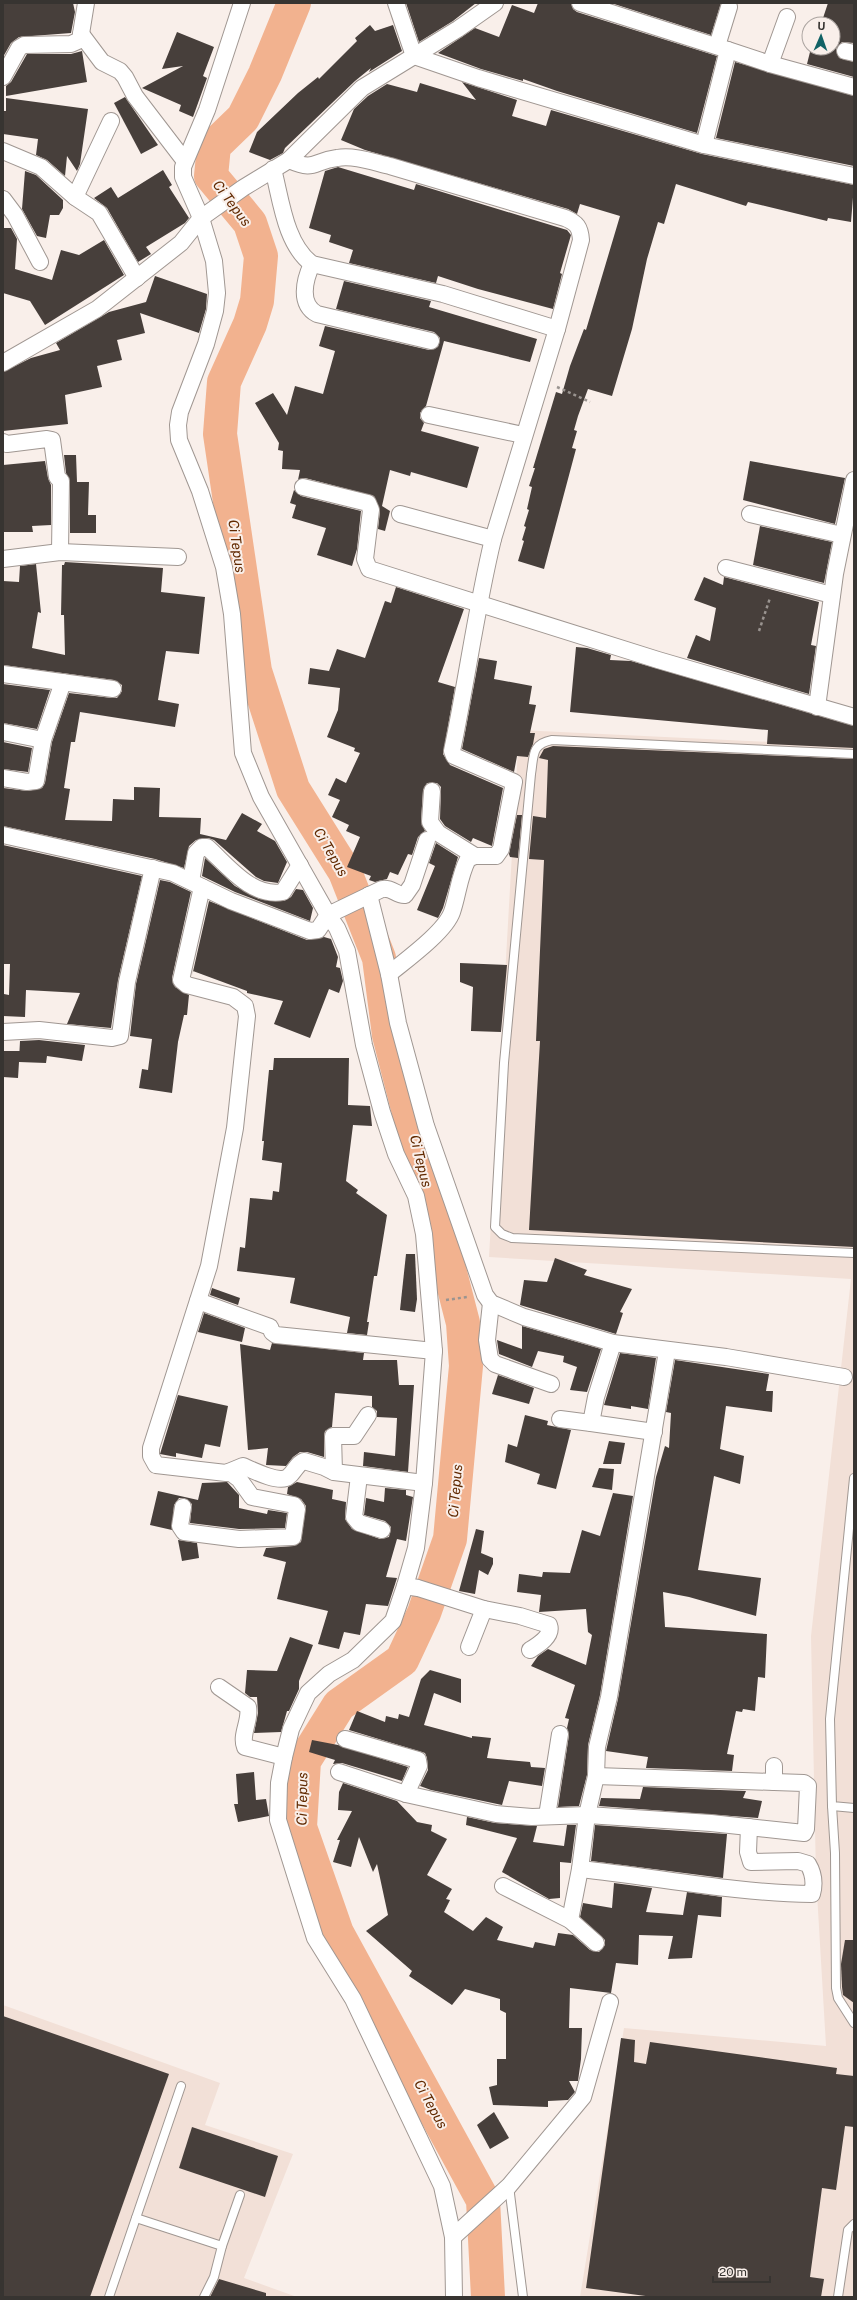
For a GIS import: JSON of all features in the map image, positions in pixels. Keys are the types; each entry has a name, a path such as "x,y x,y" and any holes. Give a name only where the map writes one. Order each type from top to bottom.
{"street":[{"path":"3,77 19,48 24,45 76,44 80,40 86,3"},
{"path":"242,3 198,136 184,160 183,177 203,216 214,261 217,293 215,312 206,344 180,412 178,425 179,440 200,491 224,567 232,614 243,754 261,797 300,865 331,913 347,951 364,1045 380,1105 396,1154 416,1196 424,1234 434,1351 424,1483 412,1587 392,1621 353,1660 329,1674 308,1693 291,1729 284,1757 279,1783 278,1820 315,1938 353,1999 442,2186 458,2232 454,2297"},
{"path":"396,3 414,56"},
{"path":"3,363 97,309 182,243 203,216 243,188 289,160 362,88 495,3"},
{"path":"580,3 770,64 854,88"},
{"path":"704,145 729,7"},
{"path":"770,64 787,17"},
{"path":"81,34 102,62 120,71 125,77 135,96 184,160"},
{"path":"414,56 478,78 704,145 854,176"},
{"path":"75,197 111,122"},
{"path":"3,151 41,167 75,197 99,214 137,278"},
{"path":"289,160 309,167 337,158 363,160 390,166 575,222 580,229 581,240 557,329 542,380 523,435 493,539 478,604 467,675 452,753 454,756 514,781 515,784 500,852 493,856 475,856 468,859 464,866 452,914 443,927 389,974"},
{"path":"273,169 293,240 305,259 312,264 443,294 557,329"},
{"path":"3,199 15,215 40,262"},
{"path":"312,264 307,274 305,291 307,306 310,310 317,314 431,341"},
{"path":"429,415 523,435"},
{"path":"3,442 7,444 47,439 52,440 58,477 61,481 60,552"},
{"path":"816,708 842,535 854,480"},
{"path":"303,487 368,503 371,510 365,559 369,569 816,708 854,717"},
{"path":"400,514 493,539"},
{"path":"750,514 842,535"},
{"path":"3,559 60,552 178,557"},
{"path":"726,568 832,595"},
{"path":"3,674 113,689"},
{"path":"3,778 27,782 36,780 43,740 63,682"},
{"path":"3,732 43,740"},
{"path":"432,791 430,822 438,833 475,856"},
{"path":"3,835 153,868 196,884 231,901 310,931 318,930 331,913 366,896 387,888 400,895 405,895 412,885 427,840"},
{"path":"183,1507 180,1526 184,1532 239,1539 293,1537 297,1509 294,1505 252,1497 239,1479 231,1473 156,1465 151,1456 154,1437 210,1266 235,1128 247,1016 246,1008 242,1002 233,997 187,986 181,980 196,884 196,853 202,847 207,847 252,888 268,893 283,892 300,865"},
{"path":"3,1032 39,1030 112,1038 120,1036 127,982 153,868"},
{"path":"366,896 389,974 398,1023 426,1126 485,1295 490,1303 524,1317 613,1343 726,1357 844,1377"},
{"path":"198,1301 270,1327 272,1332 276,1335 434,1351"},
{"path":"490,1303 487,1340 490,1359 495,1364 550,1384"},
{"path":"591,1423 599,1385 613,1343"},
{"path":"570,1920 580,1870 586,1815 596,1776 597,1747 609,1696 668,1351"},
{"path":"334,1472 333,1436 354,1436 368,1415"},
{"path":"560,1419 654,1432"},
{"path":"231,1473 243,1466 273,1478 283,1479 289,1476 297,1465 304,1461 324,1466 334,1472 424,1483"},
{"path":"359,1476 354,1517 359,1523 382,1530"},
{"path":"412,1587 452,1601 520,1616 549,1625 550,1632 530,1650"},
{"path":"469,1647 484,1609"},
{"path":"219,1687 248,1707 249,1713 243,1742 245,1747 284,1757"},
{"path":"547,1816 560,1734"},
{"path":"345,1739 418,1760 418,1766 406,1794"},
{"path":"774,1766 774,1782"},
{"path":"339,1772 406,1794 496,1814 547,1816 586,1815 749,1828 801,1834 806,1832 808,1786 804,1783 596,1776"},
{"path":"580,1870 658,1878 689,1885 812,1894 814,1883 812,1870 808,1864 798,1861 751,1862 748,1852 749,1828"},
{"path":"503,1886 570,1920 596,1943"},
{"path":"458,2232 509,2186 583,2097 610,2002"}],"lane":[{"path":"854,754 552,740 538,745 534,751 531,774 504,1063 495,1227 502,1234 512,1238 854,1253"},
{"path":"854,1478 853,1506 830,1719 832,1806 835,1853 836,1988 838,1998 854,2022"},
{"path":"832,1806 854,1808"},
{"path":"110,2297 182,2086"},
{"path":"509,2186 523,2297"},
{"path":"204,2297 214,2277 222,2246 240,2195"},
{"path":"136,2218 222,2246"},
{"path":"838,2297 848,2230 854,2224"}],"path":[{"path":"542,380 590,402"},
{"path":"759,632 776,580"},
{"path":"446,1300 468,1297"}],"shaded area":[{"path":"519,730 854,746 854,2297 580,2297 624,2028 826,2046 816,1876 811,1636 851,1279 489,1257"},
{"path":"3,2005 220,2083 205,2125 293,2154 244,2278 297,2297 3,2297"}],"building":[{"path":"3,3 73,3 75,12 71,33 19,37 11,43 3,57"},
{"path":"406,3 476,3 453,21 419,42"},
{"path":"538,3 571,3 573,9 577,12 717,56 697,133 557,91 523,79 523,81 481,69 438,53 475,28 499,37 512,5 534,13"},
{"path":"611,3 721,3 711,35"},
{"path":"828,3 854,3 854,43 841,43 841,16 824,16"},
{"path":"370,25 375,31 393,25 402,51 369,72 371,68 355,81 285,148 283,153 270,160 249,152 257,132 298,93 318,77 319,79 357,41 355,38"},
{"path":"177,32 214,47 203,76 207,78 193,117 179,111 181,105 142,88 183,66 162,69"},
{"path":"82,51 87,82 6,96 6,86 11,82 27,54 71,54"},
{"path":"809,56 838,56 839,58 854,62 854,77 807,64"},
{"path":"735,62 854,96 854,166 716,138"},
{"path":"462,82 517,100 512,116 546,126 551,110 702,154 854,185 851,222 828,218 827,221 748,202 746,206 676,184 664,224 658,222 647,259 632,329 612,396 588,389 578,416 574,430 577,431 572,448 576,449 544,569 518,561 524,541 522,540 526,527 524,526 529,510 527,509 532,487 529,486 556,392 562,394 570,366 584,329 586,330 620,216 580,204 577,214 568,209 365,150 341,140 354,109 368,96 387,84 417,92 420,83 476,100"},
{"path":"125,97 158,145 141,154 114,103"},
{"path":"6,98 88,109 80,164 77,171 67,156 65,176 47,160 36,155 38,139 3,134 3,111 6,111"},
{"path":"338,167 414,190 416,184 567,230 571,235 560,273 562,274 553,309 478,289 438,276 436,283 349,263 353,250 329,242 331,235 309,228 325,171"},
{"path":"163,170 172,185 169,187 189,218 185,223 146,247 151,254 138,262 107,208 94,198 111,187 118,198"},
{"path":"25,171 36,175 63,200 63,208 59,215 50,215 46,238 37,236 22,209"},
{"path":"3,228 11,228 17,239 15,269 52,280 61,250 79,255 104,240 124,275 45,325 30,301 3,293"},
{"path":"155,276 207,294 206,309 199,333 140,313 145,333 117,340 122,360 97,366 102,387 65,395 68,424 3,431 3,372 31,358 60,350 56,343 109,312 146,302"},
{"path":"344,281 431,301 429,307 537,339 530,362 444,341 426,406 420,413 420,418 424,423 421,431 479,447 467,488 411,472 410,476 390,470 382,506 390,511 385,531 378,529 380,511 374,496 305,478 298,480 300,470 282,469 283,451 278,450 279,443 255,403 273,393 287,415 295,386 323,394 335,351 319,346 325,326 429,350 438,347 440,338 434,332 336,309"},
{"path":"64,455 76,455 77,482 89,482 88,515 96,515 96,533 70,533 70,481 66,473"},
{"path":"45,461 48,478 51,485 51,525 32,526 33,532 3,532 3,465"},
{"path":"750,461 845,478 835,524 743,500"},
{"path":"294,490 301,496 361,511 357,549 352,566 317,555 326,528 292,518 296,505 290,503"},
{"path":"760,526 832,542 824,583 753,565"},
{"path":"65,562 163,568 161,592 205,597 199,654 166,651 158,700 179,704 175,727 80,712 75,742 71,742 64,788 70,789 65,820 112,821 113,799 134,800 134,787 160,788 159,817 201,818 200,834 226,840 242,813 262,824 257,831 275,841 287,862 278,883 264,881 256,877 214,840 208,838 196,840 189,846 184,868 155,859 3,826 3,788 28,791 42,788 45,783 52,742 69,693 117,698 122,691 122,685 114,680 3,665 3,581 19,582 20,566 36,564 41,613 38,612 32,648 65,655 64,615 61,615 62,565 64,565"},
{"path":"704,577 723,585 724,577 819,602 811,645 816,646 809,694 687,658 696,635 710,641 716,608 694,600"},
{"path":"396,587 464,609 438,682 455,687 443,754 450,765 503,788 492,846 473,838 471,842 445,826 440,819 441,787 437,783 427,783 423,790 421,821 425,831 418,837 412,855 408,854 398,875 390,872 387,879 375,882 369,880 371,876 347,867 360,837 346,831 349,825 332,817 340,800 328,795 336,778 346,783 360,753 354,751 355,748 327,737 338,710 340,688 308,684 310,668 329,671 337,649 365,658 385,601 391,603"},
{"path":"576,647 587,648 611,655 610,660 631,661 854,726 854,748 767,744 768,730 570,712"},
{"path":"479,658 497,661 494,679 532,686 529,704 536,705 530,733 535,733 533,744 528,757 517,756 514,772 462,749"},
{"path":"3,684 50,690 37,729 3,723"},
{"path":"3,742 32,748 28,772 3,769"},
{"path":"553,746 854,759 854,1247 529,1230 540,1041 536,1041 544,860 529,859 533,816 546,818 548,760 539,758 544,749"},
{"path":"517,815 522,815 518,858 510,857 509,854"},
{"path":"436,843 458,857 443,908 438,918 417,910 435,866 429,863"},
{"path":"3,845 142,876 118,980 111,1028 67,1024 80,993 26,990 25,1017 3,1016 4,994 9,995 10,964 3,964"},
{"path":"205,858 235,886 259,899 284,901 291,897 296,889 303,890 313,908 310,921 235,892 202,876"},
{"path":"160,880 170,882 191,892 172,978 175,987 189,995 187,1015 184,1015 178,1042 172,1093 139,1088 142,1069 148,1070 152,1039 130,1036 136,984"},
{"path":"209,901 307,940 324,937 331,939 338,957 336,967 340,968 343,981 339,993 329,989 310,1038 274,1024 283,1001 247,993 247,991 193,971"},
{"path":"460,963 507,965 501,1032 471,1031 473,987 460,982"},
{"path":"39,1040 85,1045 82,1061 47,1056 46,1063 19,1062 18,1078 3,1077 3,1051 19,1051 20,1041"},
{"path":"274,1058 349,1058 348,1105 370,1106 372,1126 353,1125 346,1181 358,1190 356,1193 387,1215 377,1276 374,1276 367,1322 369,1322 367,1335 347,1333 350,1317 290,1303 295,1278 237,1271 240,1247 245,1248 250,1198 272,1200 273,1191 279,1192 282,1163 262,1160 264,1141 262,1141 269,1070 273,1070"},
{"path":"406,1254 415,1254 417,1299 415,1312 400,1310"},
{"path":"555,1258 587,1270 584,1275 632,1289 620,1312 623,1313 616,1334 520,1305 524,1280 547,1282"},
{"path":"212,1288 240,1298 238,1305 210,1295"},
{"path":"204,1313 245,1328 242,1342 198,1332"},
{"path":"522,1326 601,1349 587,1392 570,1390 577,1367 563,1362 564,1356 538,1351 532,1367 499,1354 497,1340 522,1349"},
{"path":"272,1343 364,1353 363,1360 397,1360 399,1385 414,1385 408,1472 363,1466 364,1452 395,1456 397,1418 377,1417 377,1411 372,1407 372,1396 335,1393 332,1427 325,1431 324,1436 324,1457 307,1452 300,1452 293,1457 286,1466 266,1465 268,1448 248,1450 240,1344 270,1350"},
{"path":"620,1353 656,1358 648,1409 631,1406 631,1409 604,1405"},
{"path":"675,1360 769,1374 766,1391 773,1391 772,1412 726,1406 720,1449 744,1456 740,1484 714,1476 698,1570 761,1578 756,1616 689,1597 663,1592 665,1627 767,1634 765,1678 758,1677 755,1711 743,1709 742,1712 736,1711 727,1754 734,1755 732,1771 646,1768 648,1757 606,1751 618,1699 656,1477 665,1446 669,1448 671,1413 666,1412"},
{"path":"498,1375 534,1388 529,1404 492,1394"},
{"path":"178,1395 228,1406 220,1447 205,1444 202,1458 176,1453 176,1457 160,1454"},
{"path":"525,1415 548,1421 547,1425 571,1430 556,1489 537,1484 540,1474 505,1462 508,1444 517,1447"},
{"path":"609,1441 625,1443 621,1464 603,1464"},
{"path":"599,1468 614,1469 612,1490 592,1487"},
{"path":"227,1482 239,1495 239,1508 267,1514 268,1510 287,1513 285,1528 239,1529 190,1523 192,1504 184,1498 179,1498 174,1505 172,1530 150,1525 158,1491 198,1500 202,1483"},
{"path":"297,1482 333,1490 332,1499 346,1502 345,1519 352,1529 380,1539 389,1537 391,1527 385,1521 364,1515 366,1498 384,1502 385,1488 406,1490 406,1495 413,1497 406,1541 397,1539 386,1577 397,1578 388,1606 366,1604 360,1635 344,1632 339,1649 318,1644 328,1611 277,1599 286,1562 263,1556 266,1548 294,1546 301,1542 306,1506 301,1499 287,1494 288,1487"},
{"path":"613,1493 633,1496 600,1695 588,1745 587,1775 579,1806 558,1807 569,1735 567,1728 569,1719 565,1718 575,1685 531,1666 538,1656 548,1649 586,1665 592,1635 588,1632 586,1609 539,1612 541,1595 517,1592 519,1574 542,1577 543,1572 570,1573 582,1530 600,1536"},
{"path":"476,1529 484,1531 481,1553 493,1558 493,1564 488,1575 479,1570 475,1594 459,1591"},
{"path":"178,1540 197,1543 199,1558 182,1561"},
{"path":"290,1637 313,1645 299,1681 299,1689 289,1711 287,1711 281,1732 254,1733 258,1713 257,1697 250,1697 245,1693 247,1670 277,1671"},
{"path":"430,1670 461,1679 461,1703 434,1693 424,1725 472,1738 472,1736 491,1738 487,1758 530,1762 531,1767 545,1768 542,1786 509,1781 502,1805 431,1790 420,1786 428,1770 425,1753 349,1730 357,1711 385,1722 386,1716 398,1719 399,1714 409,1717 421,1679"},
{"path":"312,1740 338,1745 408,1767 402,1781 342,1763 333,1764 335,1760 309,1752"},
{"path":"254,1772 256,1800 266,1799 269,1816 238,1822 234,1804 238,1804 236,1774"},
{"path":"343,1783 397,1801 417,1822 432,1825 431,1831 447,1839 427,1875 452,1889 446,1899 450,1900 444,1912 473,1931 486,1917 503,1927 497,1940 533,1948 535,1942 555,1946 558,1933 573,1935 590,1950 599,1952 605,1945 605,1940 580,1917 583,1903 612,1908 614,1883 652,1888 646,1912 683,1915 687,1892 722,1897 721,1917 698,1915 692,1958 668,1959 673,1936 639,1935 638,1965 616,1963 611,1993 570,1988 569,2028 582,2028 581,2059 578,2081 569,2081 575,2092 568,2100 548,2101 548,2107 493,2105 489,2087 497,2085 497,2059 506,2059 506,2013 500,2010 500,1999 465,1989 452,2005 409,1976 412,1971 366,1931 388,1915 377,1864 373,1872 359,1837 351,1867 333,1862 340,1840 337,1840 352,1811 338,1810 339,1792"},
{"path":"643,1787 746,1791 743,1798 762,1801 758,1818 599,1806 601,1798 640,1799"},
{"path":"467,1817 495,1823 537,1826 533,1842 564,1846 567,1825 576,1825 571,1863 560,1862 560,1898 549,1899 502,1872 517,1838 466,1825"},
{"path":"595,1825 727,1834 723,1878 591,1861"},
{"path":"845,1940 854,1940 854,2003 843,1995 841,1964"},
{"path":"3,2016 169,2074 90,2297 3,2297"},
{"path":"621,2038 635,2040 634,2062 646,2064 650,2042 837,2068 836,2074 854,2076 854,2127 845,2126 836,2190 822,2188 810,2277 824,2279 821,2297 653,2297 586,2288"},
{"path":"494,2112 509,2138 490,2149 477,2125"},
{"path":"192,2127 278,2156 265,2197 179,2168"},
{"path":"219,2279 266,2293 266,2297 210,2297"}],"waterway":[{"name":"Ci Tepus","path":"294,3 265,74 243,118 214,146 211,176 250,223 261,256 257,301 250,324 224,382 220,434 255,671 293,789 345,872 379,958 389,1035 463,1323 466,1366 450,1539 424,1613 402,1660 339,1705 304,1761 300,1827 337,1933 483,2200 488,2297"}]}
